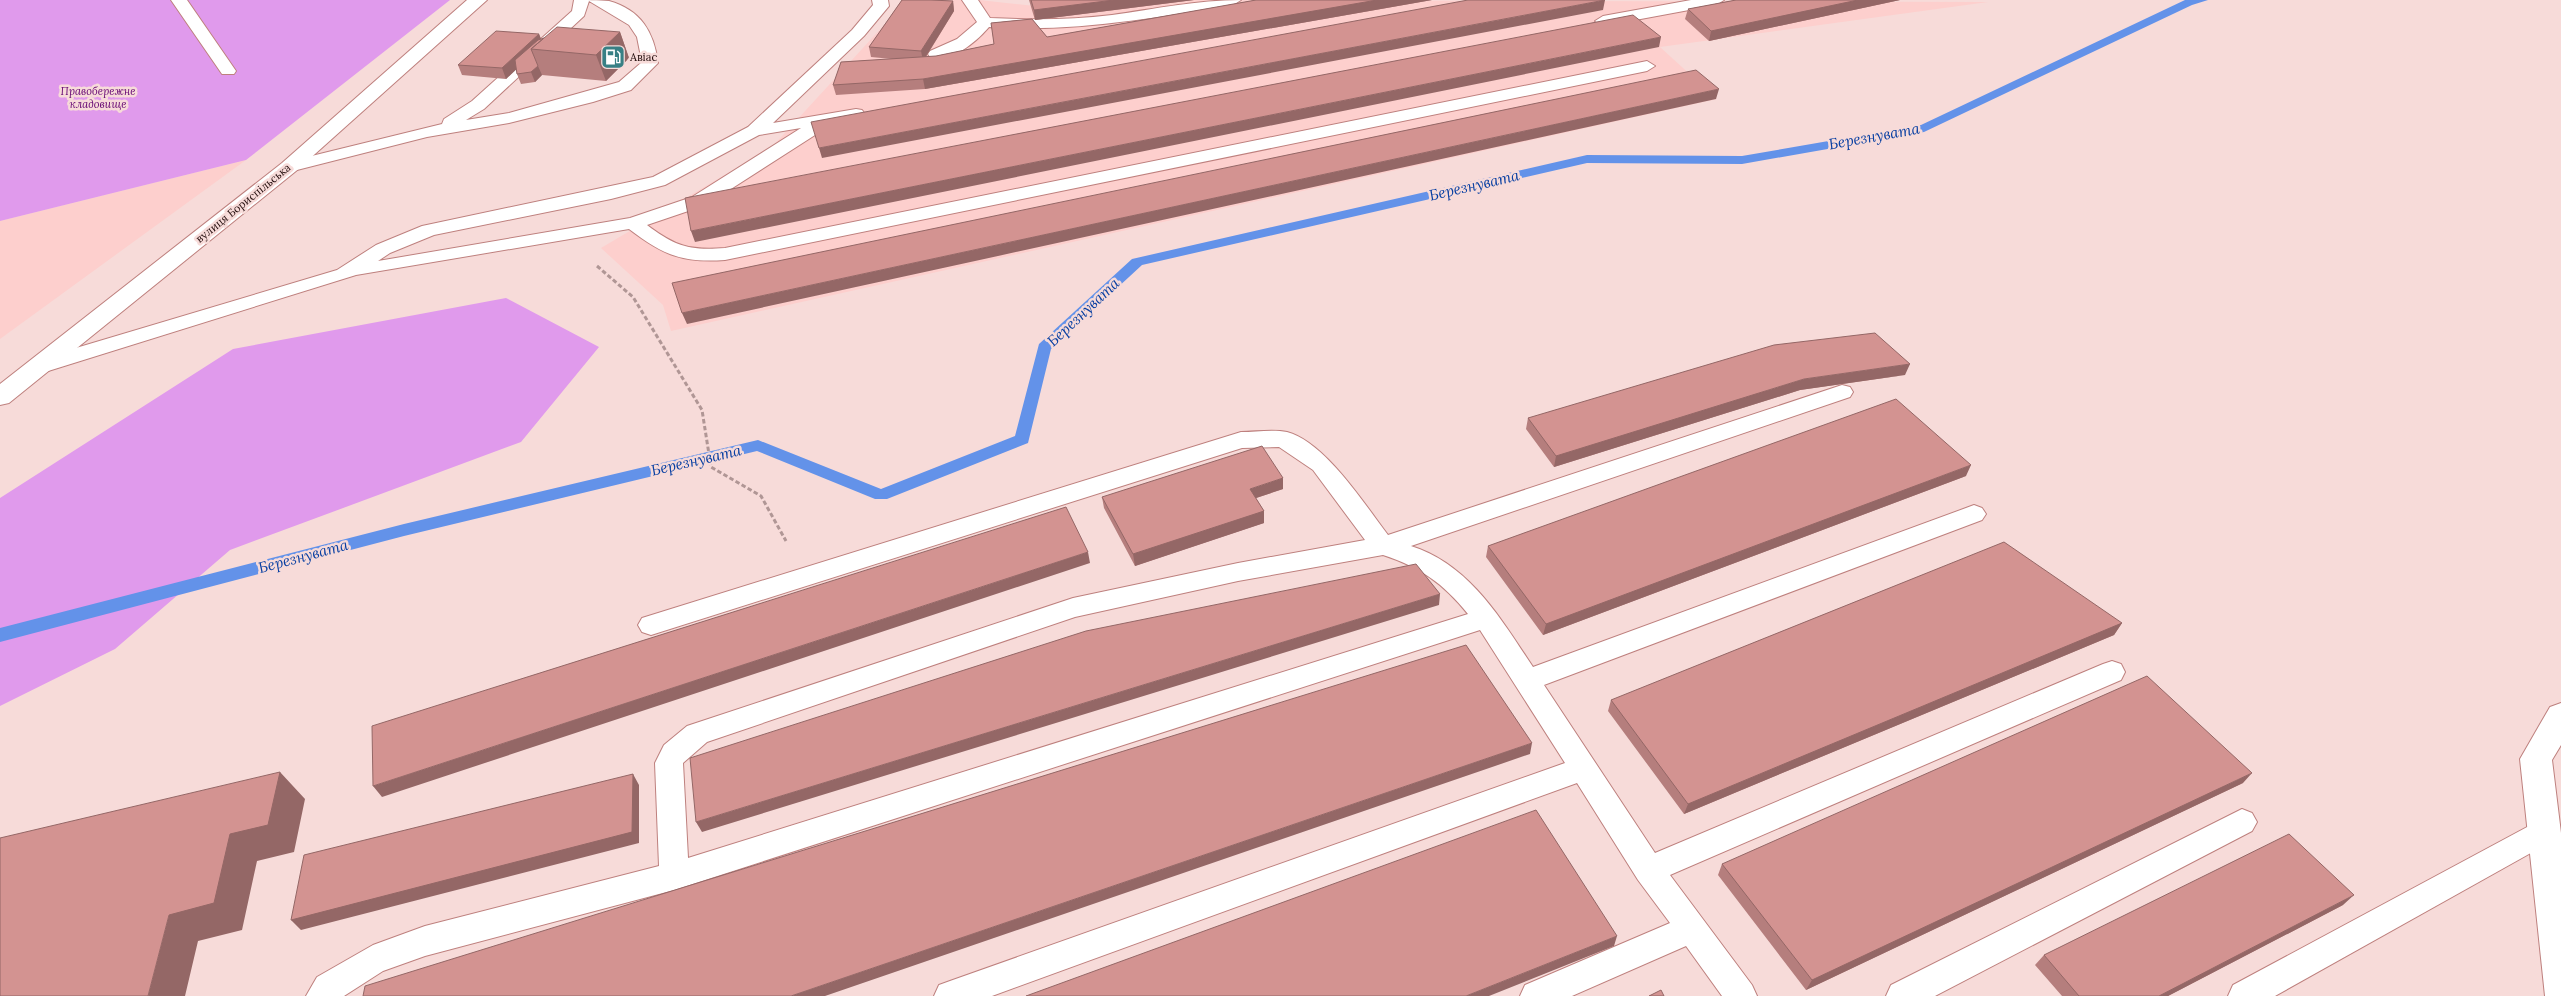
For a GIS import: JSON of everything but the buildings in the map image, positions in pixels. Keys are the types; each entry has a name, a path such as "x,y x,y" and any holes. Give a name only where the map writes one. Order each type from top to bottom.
{"main road":[{"name":"вулиця Бориспільська","path":"0,397 289,166 478,0"},
{"path":"2561,716 2536,759 2561,990"}],"lane":[{"path":"180,0 228,71"},
{"path":"427,132 452,122 478,105 579,13 582,0"},
{"path":"289,166 427,132 509,118 625,86 650,63 648,41 636,20 596,0"},
{"path":"345,273 382,249 429,230 505,216 658,181 754,131 858,32 881,6 880,0"},
{"path":"970,0 985,22"},
{"path":"985,22 1025,26 1067,25 1233,0"},
{"path":"1587,24 1649,5 1716,0"},
{"path":"936,54 954,50 975,34 985,22"},
{"path":"633,223 652,240 675,252 705,256 725,254 1647,66"},
{"path":"754,131 876,110"},
{"path":"699,200 827,119"},
{"path":"345,273 633,223 699,200 748,191"},
{"path":"37,367 348,273 345,273"},
{"path":"674,876 669,763 674,753 698,734 1073,608 1238,572 1383,546 1842,392"},
{"path":"651,625 1241,440 1284,439 1320,464 1383,546 1418,557 1441,571 1486,618 1649,870 1741,996"},
{"path":"1527,680 1974,514"},
{"path":"322,996 328,988 373,960 424,941 674,876 1486,618"},
{"path":"1649,870 2112,672"},
{"path":"950,996 1584,768"},
{"path":"1902,996 2015,940 2242,822"},
{"path":"2244,996 2544,831"},
{"path":"1536,996 1691,929"}],"path":[{"path":"561,235 633,297 702,410 711,467 761,496 806,576"}],"shaded area":[{"path":"907,0 979,0 1083,11 1139,0 1988,2 1660,47 1717,99 671,331 663,305 601,248 772,147"},
{"path":"246,160 0,339 0,221"}],"green space":[{"name":"Правобережне кладовище","path":"0,0 450,0 246,160 0,221"},
{"path":"506,298 599,347 521,442 230,550 115,649 0,706 0,498 233,349"}],"waterway":[{"name":"Березнувата","path":"0,635 404,530 758,445 881,495 1022,439 1044,347 1137,262 1587,159 1742,160 1924,128 2189,2 2203,0"}],"place":[{"name":"Авіас","path":"613,57"}]}
